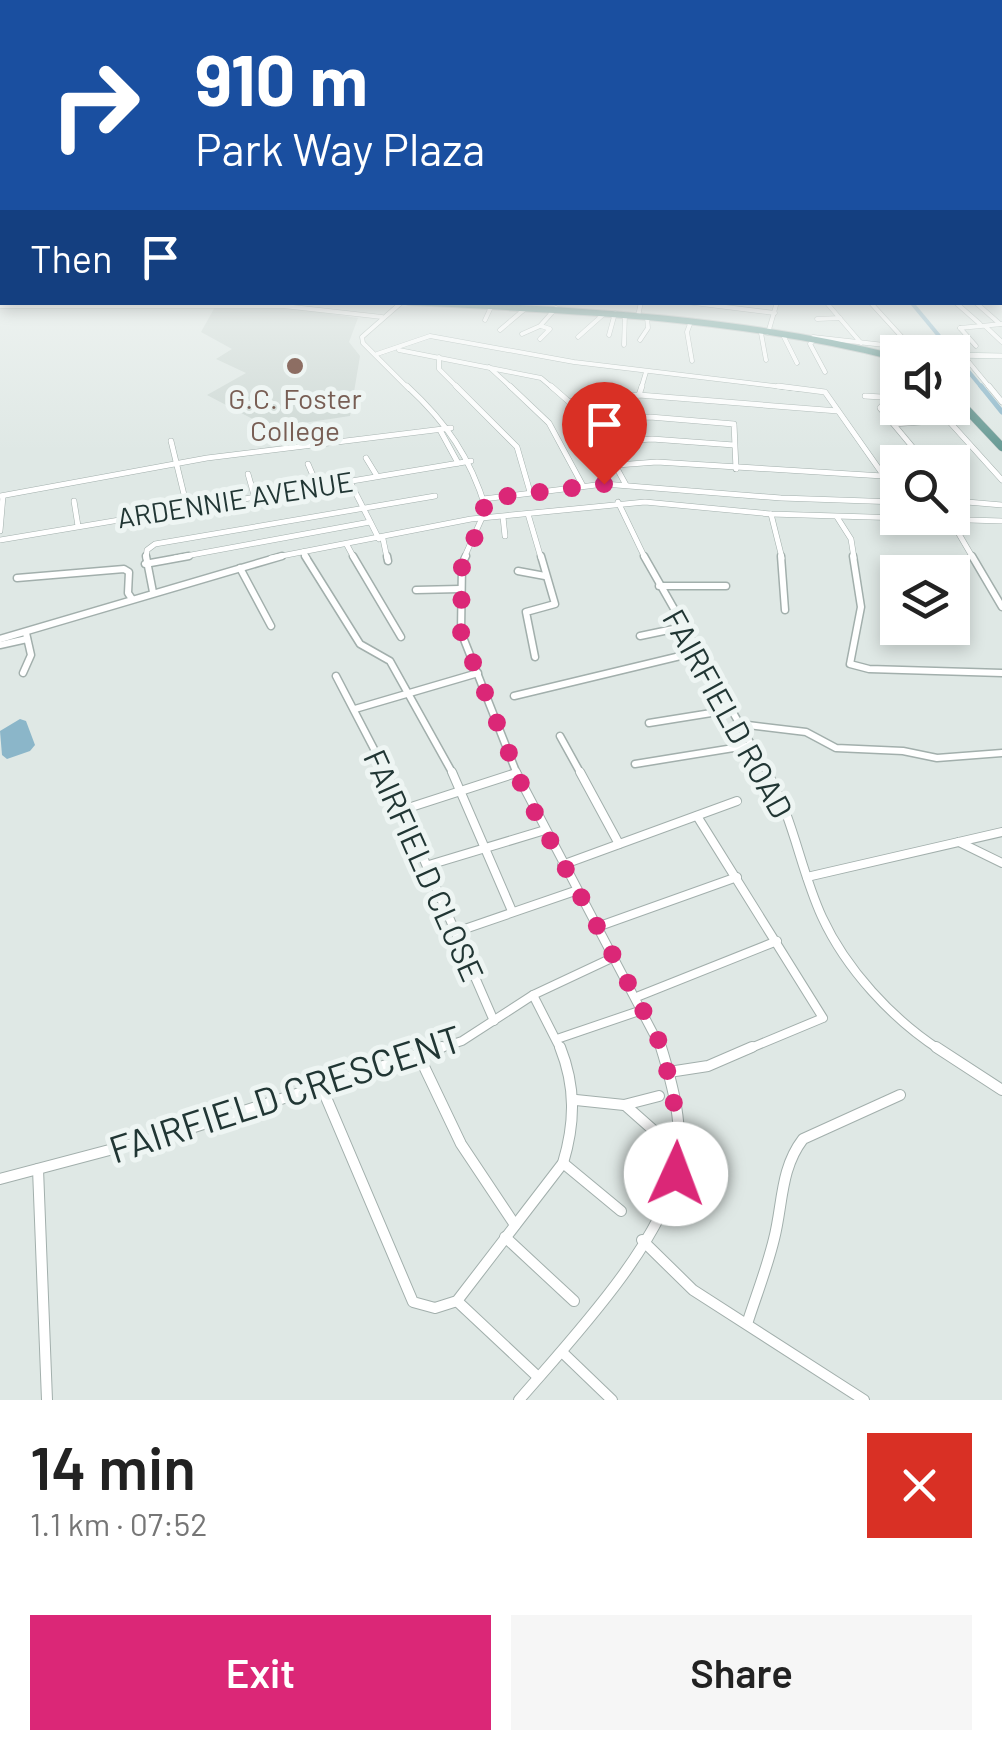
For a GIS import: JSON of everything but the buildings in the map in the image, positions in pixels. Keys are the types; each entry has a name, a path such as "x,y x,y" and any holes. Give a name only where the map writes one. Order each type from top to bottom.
{"main road":[{"path":"667,320 867,346 880,351"},
{"path":"766,332 880,354"},
{"path":"970,355 1002,356"},
{"path":"970,415 974,420"},
{"path":"970,417 1002,448"}],"street":[{"path":"380,320 362,337 451,428 471,461 484,499 484,518 462,564 461,632 516,773 575,890 638,996 669,1072 678,1118 678,1152 669,1194 642,1240 562,1352 519,1400"},
{"path":"500,330 512,320"},
{"path":"522,334 545,320"},
{"path":"578,337 597,320"},
{"path":"610,335 613,320"},
{"path":"624,344 625,320"},
{"path":"640,340 648,328 647,320"},
{"path":"678,320 911,348 886,320"},
{"path":"766,360 766,332 771,320"},
{"path":"844,320 861,343"},
{"path":"977,320 1002,342"},
{"path":"690,324 687,332 692,360"},
{"path":"976,346 960,328 1001,324"},
{"path":"540,326 550,329 540,339"},
{"path":"376,354 430,336 646,372 825,392 880,472"},
{"path":"784,337 797,362"},
{"path":"813,341 810,344 825,372"},
{"path":"398,349 536,376 591,421 606,442 626,485"},
{"path":"438,358 439,369 517,447 530,492"},
{"path":"488,366 549,423 583,486"},
{"path":"970,368 1002,402"},
{"path":"639,395 646,372"},
{"path":"571,401 639,395 838,411"},
{"path":"865,396 880,397"},
{"path":"591,421 650,417 734,424 736,469"},
{"path":"893,425 910,445"},
{"path":"952,425 1002,480"},
{"path":"0,531 2,496 178,463 451,428"},
{"path":"440,430 458,463"},
{"path":"606,442 652,438 734,445"},
{"path":"171,440 187,507"},
{"path":"366,458 376,476"},
{"name":"ARDENNIE AVENUE","path":"0,540 471,461"},
{"path":"617,465 657,462 880,476"},
{"path":"308,464 317,485"},
{"path":"248,474 254,495"},
{"path":"349,480 381,539 388,562"},
{"path":"484,499 583,486 626,485 780,498 880,499"},
{"path":"154,592 145,564 147,550 155,544 435,496"},
{"path":"74,501 78,526"},
{"path":"0,642 276,558 484,518 618,502 880,518"},
{"name":"FAIRFIELD ROAD","path":"618,502 659,586 786,805 822,918 862,978 910,1031 1002,1090"},
{"path":"970,502 1002,505"},
{"path":"528,514 554,607 526,612 535,657"},
{"path":"770,514 784,564 785,610"},
{"path":"836,516 851,539 862,607 850,664 869,669 1002,673"},
{"path":"503,517 505,536"},
{"path":"970,521 1002,521"},
{"path":"145,564 370,522"},
{"path":"959,535 1002,607"},
{"path":"271,541 276,558"},
{"path":"347,545 368,588 401,637"},
{"path":"303,552 360,644 390,661 462,790 512,911"},
{"path":"241,567 271,626"},
{"path":"17,578 124,569 129,572 128,592 132,599"},
{"path":"518,571 546,576"},
{"path":"659,586 726,586"},
{"path":"416,590 460,590"},
{"path":"640,636 682,627"},
{"path":"24,672 31,655 26,636"},
{"path":"514,696 697,652"},
{"path":"355,709 478,673"},
{"name":"FAIRFIELD CLOSE","path":"336,676 405,809 494,1021"},
{"path":"649,723 730,710"},
{"path":"739,724 806,732 836,748 903,751 937,758 1002,753"},
{"path":"560,736 618,844"},
{"path":"635,764 752,745"},
{"path":"405,809 516,773"},
{"path":"562,865 737,801"},
{"path":"669,1072 708,1066 823,1018 697,816"},
{"path":"429,865 545,830"},
{"path":"807,877 1002,832"},
{"path":"958,842 1002,863"},
{"path":"596,928 737,878"},
{"path":"456,932 575,890"},
{"path":"638,996 777,941"},
{"name":"FAIRFIELD CRESCENT","path":"0,1179 322,1088 419,1056 462,1040 534,995 614,957"},
{"path":"322,1088 412,1302 430,1309 444,1308 457,1301 563,1163 571,1141 576,1100 558,1039 534,995"},
{"path":"558,1039 644,1010"},
{"path":"419,1056 439,1110 471,1164 515,1225"},
{"path":"747,1324 777,1226 784,1177 793,1149 803,1138 900,1095"},
{"path":"576,1100 624,1105 659,1096"},
{"path":"624,1105 678,1152"},
{"path":"563,1163 621,1211"},
{"path":"38,1169 48,1400"},
{"path":"505,1236 574,1301"},
{"path":"642,1240 694,1290 864,1400"},
{"path":"457,1301 538,1377"},
{"path":"562,1352 612,1400"}],"shaded area":[{"name":"G.C. Foster College","path":"208,320 357,320 349,342 360,356 350,416 270,428 207,395 246,373 216,359 232,349 201,332"}],"water":[{"path":"20,719 26,721 35,745 30,751 7,759 2,755 0,731"}],"waterway":[{"path":"926,320 983,389"},
{"path":"981,386 1002,412"}],"place":[{"name":"G.C. Foster College","path":"295,366"}],"route":[{"path":"604,484 484,499 484,518 462,564 461,632 526,796 657,1036 678,1118 676,1174"}]}
